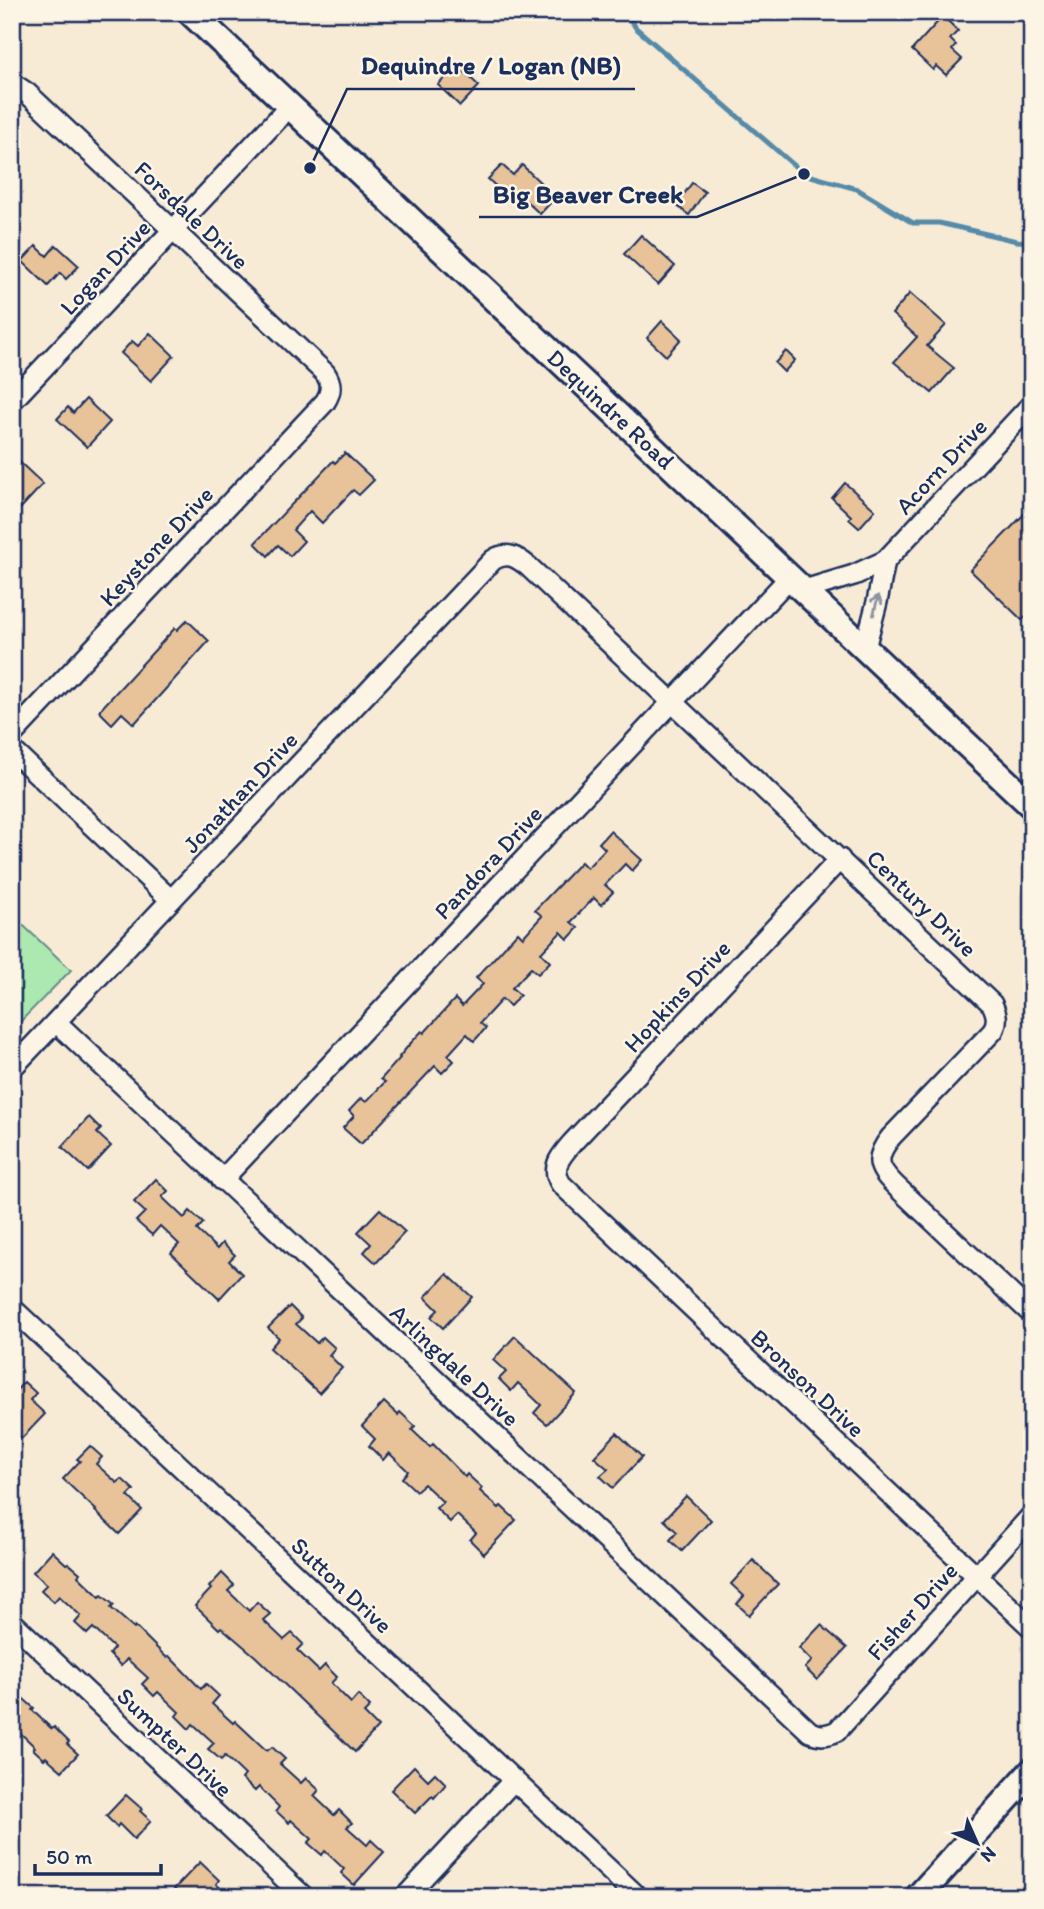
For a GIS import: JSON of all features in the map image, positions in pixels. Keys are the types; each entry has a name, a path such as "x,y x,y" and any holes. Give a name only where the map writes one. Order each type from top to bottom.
{"main road":[{"name":"Dequindre Road","path":"190,12 1032,806"},
{"path":"918,1897 1032,1771"}],"street":[{"name":"Forsdale Drive","path":"12,83 27,93 325,373 331,388"},
{"name":"Logan Drive","path":"12,401 290,106"},
{"name":"Keystone Drive","path":"12,735 325,402 331,388"},
{"name":"Acorn Drive","path":"797,584 854,575 885,561 1032,404"},
{"name":"Century Drive","path":"507,555 520,559 529,567 992,1004 996,1012 993,1031 883,1146 879,1160 885,1175 1032,1314"},
{"name":"Jonathan Drive","path":"12,1068 493,559 507,555"},
{"path":"865,648 885,561"},
{"name":"Pandora Drive","path":"222,1180 672,702 797,584"},
{"path":"12,750 171,900"},
{"name":"Hopkins Drive","path":"556,1170 561,1156 572,1143 840,859"},
{"name":"Arlingdale Drive","path":"56,1022 803,1726 818,1735 825,1735"},
{"name":"Bronson Drive","path":"556,1170 561,1184 1032,1628"},
{"name":"Sutton Drive","path":"12,1308 638,1897"},
{"name":"Fisher Drive","path":"825,1735 836,1731 847,1720 1032,1515"},
{"name":"Sumpter Drive","path":"12,1622 304,1897"},
{"path":"405,1897 514,1780"}],"green space":[{"path":"12,915 71,970 12,1030"}],"building":[{"path":"943,16 958,31 950,39 956,45 952,50 962,59 946,75 936,66 933,70 912,50"},
{"path":"457,65 479,86 460,106 438,85"},
{"path":"502,165 513,175 522,165 547,189 544,192 553,200 540,214 524,199 517,206 488,179"},
{"path":"692,183 705,192 689,215 676,205"},
{"path":"641,235 675,266 658,285 624,254"},
{"path":"56,245 79,266 66,279 60,273 48,286 22,261 36,246 47,256"},
{"path":"910,293 946,325 927,346 954,368 932,393 894,362 917,337 892,314"},
{"path":"662,321 681,339 666,356 647,338"},
{"path":"150,333 174,356 151,381 121,353 132,341 138,346"},
{"path":"786,351 795,360 784,372 775,363"},
{"path":"86,399 110,422 87,447 57,419 68,407 73,413"},
{"path":"345,453 374,480 359,495 353,490 322,523 310,511 293,530 304,541 290,556 278,545 268,556 255,543 333,461 335,463"},
{"path":"12,455 43,484 19,510 12,504"},
{"path":"845,483 875,510 859,528 832,498"},
{"path":"1032,506 1032,610 1022,620 970,570"},
{"path":"187,620 209,641 134,724 122,713 112,724 99,711 175,628 177,630"},
{"path":"610,831 642,860 632,871 625,864 605,885 613,892 601,905 594,898 571,922 578,928 568,939 561,932 541,953 550,962 538,974 531,968 512,988 520,995 510,1006 502,999 480,1023 486,1028 474,1041 467,1034 448,1055 454,1061 442,1073 435,1066 361,1144 343,1128 354,1116 349,1111 361,1098 366,1102 385,1082 381,1079 409,1045 422,1031 424,1033 455,999 462,1006 483,984 476,978 518,932 523,937 542,916 535,910 581,862 587,868 605,849 599,843"},
{"path":"89,1117 101,1129 97,1133 111,1146 88,1171 62,1147"},
{"path":"156,1179 168,1191 162,1197 184,1218 190,1211 203,1223 197,1230 217,1249 222,1243 235,1255 229,1261 242,1274 219,1299 171,1253 179,1244 160,1226 152,1235 136,1221 145,1212 134,1202"},
{"path":"380,1209 405,1232 376,1263 364,1252 371,1244 358,1232"},
{"path":"447,1274 472,1297 443,1328 431,1317 438,1310 425,1297"},
{"path":"290,1306 302,1318 296,1324 317,1343 323,1337 335,1348 329,1355 342,1368 319,1393 270,1348 279,1338 268,1328"},
{"path":"515,1336 576,1393 547,1424 534,1413 541,1405 518,1383 511,1391 499,1379 506,1372 493,1360"},
{"path":"24,1382 36,1393 30,1400 45,1414 22,1438 12,1429 12,1395"},
{"path":"384,1402 398,1415 400,1412 415,1426 412,1430 430,1447 433,1444 465,1477 467,1474 482,1488 480,1491 516,1520 484,1554 470,1540 476,1533 457,1515 450,1522 436,1508 443,1502 424,1484 416,1491 402,1478 408,1471 389,1453 383,1460 369,1446 375,1439 362,1426"},
{"path":"617,1433 642,1457 613,1488 600,1476 608,1469 594,1457"},
{"path":"90,1446 102,1457 96,1464 117,1483 122,1479 134,1490 128,1496 142,1510 119,1534 63,1479"},
{"path":"686,1496 711,1520 682,1551 670,1540 677,1532 664,1520"},
{"path":"52,1551 80,1573 78,1576 100,1597 102,1595 114,1605 111,1608 134,1628 135,1626 167,1658 169,1656 201,1689 206,1684 219,1696 212,1704 267,1751 272,1747 285,1759 280,1764 301,1783 306,1778 319,1790 314,1796 334,1815 339,1810 352,1823 347,1827 367,1845 371,1840 384,1852 354,1885 341,1873 344,1869 325,1851 322,1855 308,1843 312,1839 291,1820 289,1823 276,1811 279,1807 259,1787 255,1791 242,1779 245,1775 225,1756 221,1760 208,1749 214,1743 193,1724 189,1729 176,1716 179,1712 158,1692 154,1696 142,1684 148,1678 127,1659 121,1666 109,1654 114,1648 93,1628 87,1634 75,1623 81,1616 59,1596 54,1602 41,1590 47,1584 33,1572"},
{"path":"753,1560 778,1584 749,1615 737,1604 744,1596 731,1584"},
{"path":"222,1573 234,1585 228,1591 249,1611 257,1602 270,1614 263,1620 284,1640 292,1633 303,1644 297,1650 319,1671 325,1665 337,1677 331,1683 351,1703 358,1695 370,1707 364,1713 378,1727 355,1752 256,1657 221,1627 219,1629 195,1606"},
{"path":"821,1625 847,1648 817,1680 805,1668 812,1661 799,1648"},
{"path":"18,1694 52,1729 54,1727 69,1742 67,1744 78,1754 62,1771 33,1749 35,1747 12,1725 12,1700"},
{"path":"414,1766 428,1780 435,1773 446,1784 415,1813 391,1790"},
{"path":"126,1795 151,1821 134,1839 106,1816"},
{"path":"200,1862 219,1880 216,1884 230,1897 182,1897 174,1889"}],"waterway":[{"path":"625,12 636,28 804,174 857,189 913,223 939,223 1032,242"}],"place":[{"name":"Dequindre / Logan (NB)","path":"310,168"},
{"name":"Big Beaver Creek","path":"804,174"}]}
